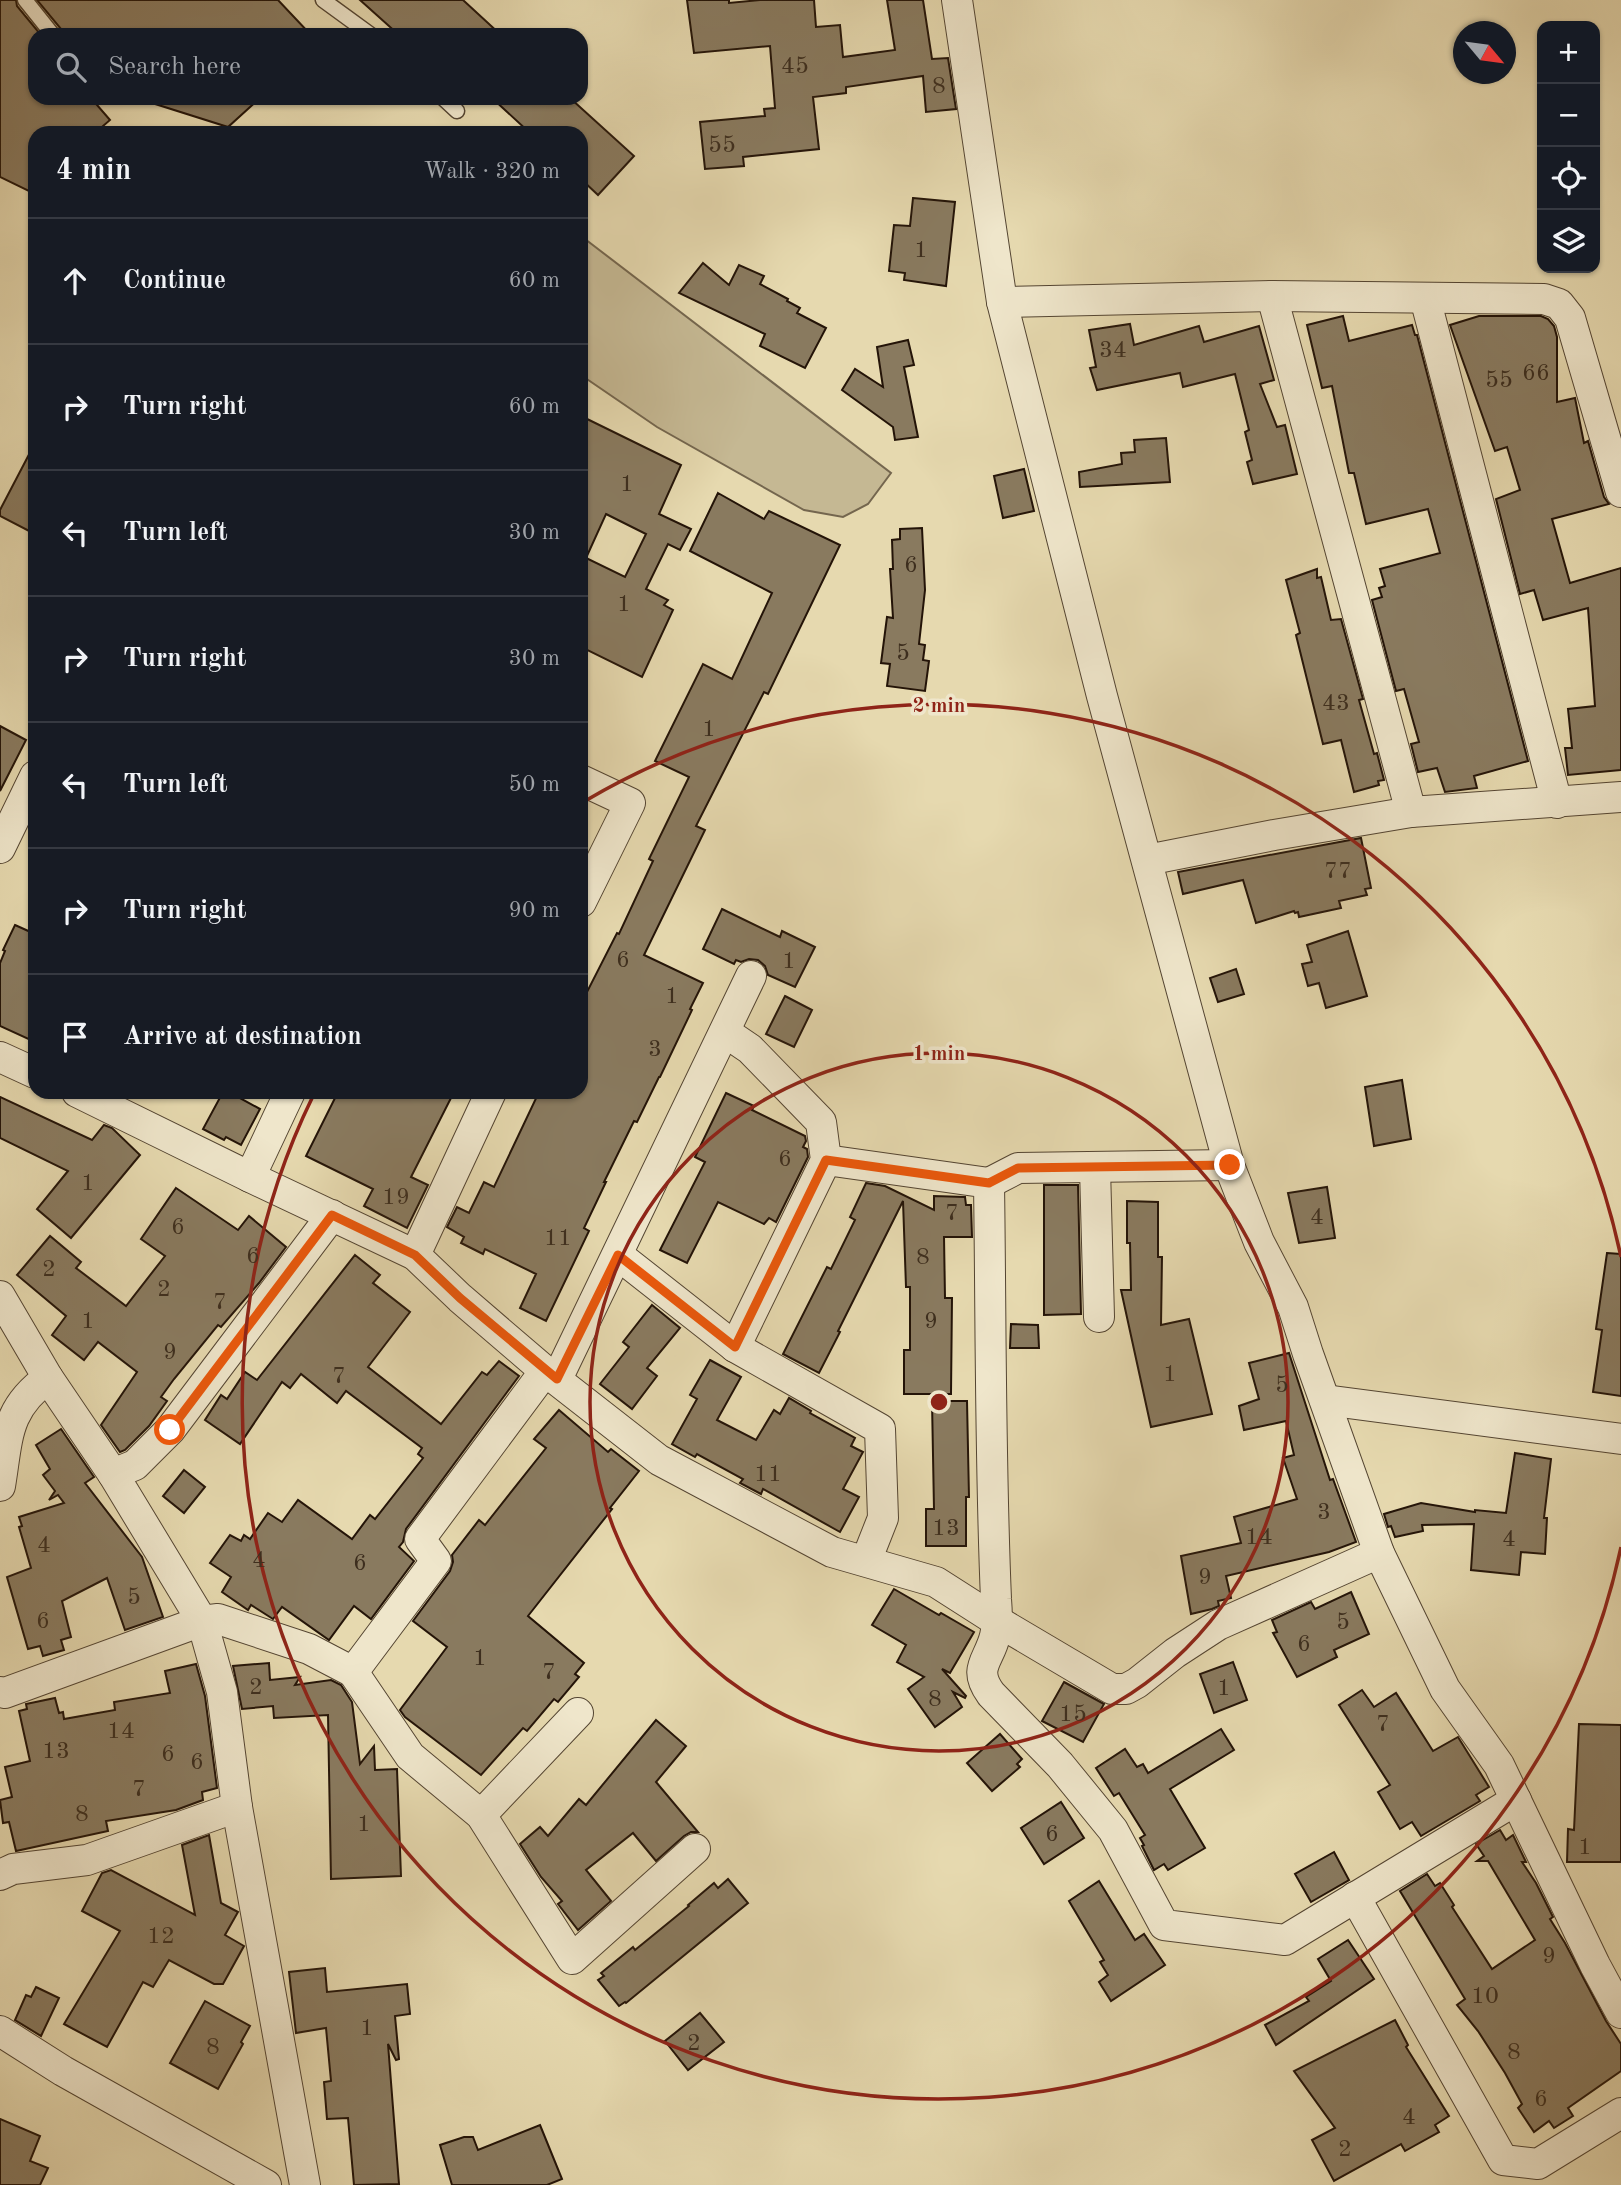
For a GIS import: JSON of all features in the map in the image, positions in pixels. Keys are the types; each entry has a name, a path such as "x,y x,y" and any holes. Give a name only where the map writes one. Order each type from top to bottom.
{"street":[{"path":"957,0 1002,302 1102,696 1230,1165 1259,1242 1293,1307 1379,1553 1445,1689 1499,1765 1608,1964 1621,2013"},
{"path":"1002,302 1272,296 1544,299 1559,303 1570,318 1621,492"},
{"path":"1272,296 1411,812"},
{"path":"1425,298 1557,803"},
{"path":"588,783 630,803 588,888"},
{"path":"0,848 7,815 28,786"},
{"path":"1147,860 1411,812 1621,797"},
{"path":"353,1672 436,1561 419,1539 551,1375 618,1255 751,976"},
{"path":"725,1032 750,1049 821,1122 826,1160 735,1347"},
{"path":"0,1057 28,1070"},
{"path":"94,1099 415,1255 460,1298 551,1375 659,1460 832,1552 936,1582 1112,1689 1126,1689 1218,1625 1379,1553"},
{"path":"250,1177 287,1099"},
{"path":"415,1255 488,1099"},
{"path":"826,1160 989,1183 1018,1168 1230,1165"},
{"path":"1095,1168 1099,1317"},
{"path":"989,1183 997,1621 995,1636 981,1668 983,1684 1060,1765 1113,1830 1164,1926 1284,1940 1516,1800"},
{"path":"113,1474 135,1465 170,1430 332,1215"},
{"path":"618,1255 735,1347 880,1429 883,1518 866,1561"},
{"path":"0,1296 48,1378 113,1474 202,1621 222,1692 237,1807 305,2185"},
{"path":"0,1486 13,1418 21,1402 48,1378"},
{"path":"1325,1400 1621,1439"},
{"path":"0,1692 5,1693 202,1621 218,1619 309,1649 353,1672 410,1756 481,1815 572,1959 695,1849"},
{"path":"481,1815 578,1713"},
{"path":"0,1875 13,1869 87,1860 237,1807"},
{"path":"1355,1897 1503,2160 1538,2164 1621,2113"},
{"path":"0,2031 63,2071 266,2185"}],"lane":[{"path":"25,0 47,28"},
{"path":"323,0 361,28"},
{"path":"451,105 457,111"}],"shaded area":[{"path":"588,241 891,473 868,504 843,517 804,510 657,427 588,380"}],"building":[{"path":"0,0 16,0 17,6 35,28 28,28 28,105 97,105 110,120 103,126 28,126 28,191 0,177"},
{"path":"37,0 278,0 304,28 60,28"},
{"path":"360,0 463,0 493,28 391,28"},
{"path":"687,0 729,0 729,3 814,0 816,27 840,25 843,57 895,50 887,0 923,0 932,59 948,58 956,109 926,112 923,76 846,87 846,93 813,97 819,149 743,157 744,166 705,169 700,122 765,116 764,109 775,108 770,46 694,53"},
{"path":"158,105 252,105 229,126"},
{"path":"500,105 578,105 634,156 598,195 588,186 588,126 522,126"},
{"path":"913,198 955,202 946,286 904,280 905,273 889,271 894,225 910,226"},
{"path":"703,263 729,285 739,265 764,276 760,284 800,308 797,313 826,328 805,368 760,346 765,334 679,293"},
{"path":"1343,316 1349,341 1412,325 1417,335 1528,761 1474,776 1477,788 1445,792 1437,768 1418,772 1411,744 1419,742 1404,689 1396,691 1372,600 1382,597 1379,588 1385,586 1380,569 1440,553 1428,509 1366,524 1354,473 1349,473 1332,386 1322,388 1307,325"},
{"path":"1479,316 1541,316 1554,326 1557,337 1557,402 1575,398 1584,443 1588,441 1604,497 1609,504 1552,519 1570,583 1621,568 1621,770 1568,775 1565,748 1572,748 1568,709 1595,706 1588,608 1543,620 1534,590 1520,594 1496,499 1520,490 1507,447 1495,451 1450,325"},
{"path":"1130,324 1134,345 1199,326 1204,342 1259,326 1274,380 1260,384 1277,427 1285,425 1297,474 1253,484 1247,462 1252,460 1245,432 1249,430 1235,374 1183,387 1180,373 1097,390 1090,368 1096,367 1089,330"},
{"path":"908,340 914,365 904,367 918,437 895,440 893,427 842,390 855,369 883,387 877,347"},
{"path":"588,419 681,465 659,514 691,529 680,550 668,544 646,589 668,600 664,605 673,610 642,677 588,650 588,559 625,577 646,534 606,514 588,554"},
{"path":"1166,438 1170,482 1080,487 1079,472 1122,464 1121,453 1135,452 1134,440"},
{"path":"28,456 28,530 0,516 0,510"},
{"path":"1024,469 1034,511 1003,518 994,476"},
{"path":"718,493 764,519 769,511 840,545 768,694 764,692 696,826 705,830 644,955 703,983 660,1077 637,1122 634,1121 604,1182 584,1228 589,1231 546,1321 520,1308 536,1274 485,1249 483,1254 461,1243 464,1237 447,1227 457,1207 469,1213 484,1182 494,1187 536,1099 588,1099 588,990 617,933 619,934 653,861 649,859 689,777 655,761 703,664 732,679 772,593 690,551"},
{"path":"922,528 925,590 919,644 925,645 923,660 929,661 925,691 887,686 890,664 881,663 887,617 893,618 890,569 893,569 892,540 900,539 900,529"},
{"path":"1317,569 1317,578 1321,577 1331,620 1341,619 1363,699 1359,700 1384,780 1378,781 1379,785 1354,792 1341,740 1323,744 1296,635 1300,633 1286,580"},
{"path":"0,726 26,740 0,791"},
{"path":"1361,838 1371,888 1365,889 1367,895 1339,901 1341,908 1299,917 1298,912 1294,911 1256,923 1243,880 1183,894 1178,872"},
{"path":"722,909 780,937 782,931 815,947 795,987 768,975 765,966 758,960 736,960 734,964 703,949"},
{"path":"15,925 28,931 28,1039 0,1026 0,963 5,951 3,950"},
{"path":"1348,931 1367,996 1326,1008 1319,983 1308,986 1302,964 1312,962 1307,945"},
{"path":"1236,969 1244,994 1218,1002 1210,978"},
{"path":"785,996 812,1010 794,1047 766,1034"},
{"path":"1402,1080 1411,1139 1374,1146 1365,1087"},
{"path":"726,1093 754,1106 752,1110 805,1136 803,1147 807,1149 808,1157 776,1222 769,1218 764,1224 718,1202 687,1263 660,1250 705,1162 695,1157"},
{"path":"0,1097 92,1140 104,1125 112,1128 140,1155 71,1238 37,1209 68,1171 0,1138"},
{"path":"219,1099 242,1099 260,1109 241,1145 203,1129"},
{"path":"334,1099 450,1099 411,1177 428,1185 407,1228 364,1206 373,1189 306,1156"},
{"path":"866,1183 885,1186 934,1210 934,1196 965,1197 966,1205 971,1205 972,1237 944,1237 945,1298 952,1298 951,1394 904,1394 904,1350 910,1350 910,1287 906,1287 903,1201 819,1373 783,1354 827,1267 831,1269 855,1220 850,1217"},
{"path":"1044,1185 1078,1185 1081,1314 1044,1315"},
{"path":"1327,1187 1335,1238 1299,1243 1288,1193"},
{"path":"176,1188 238,1230 249,1216 286,1247 259,1283 221,1327 218,1325 174,1379 161,1397 167,1401 149,1426 120,1452 101,1425 137,1372 98,1342 84,1360 52,1335 66,1316 17,1275 50,1236 81,1262 76,1268 126,1306 165,1256 141,1239"},
{"path":"1127,1201 1158,1202 1158,1257 1162,1257 1161,1325 1189,1319 1212,1414 1151,1427 1121,1290 1131,1290"},
{"path":"1607,1253 1621,1254 1621,1396 1593,1392 1602,1330 1596,1329"},
{"path":"355,1255 380,1275 373,1283 410,1312 368,1367 441,1424 482,1372 487,1375 499,1361 519,1376 406,1529 399,1547 414,1561 371,1619 354,1606 329,1640 282,1607 273,1619 251,1605 248,1610 222,1592 231,1577 210,1563 230,1535 241,1541 244,1535 250,1539 268,1513 282,1522 298,1500 352,1539 370,1515 375,1519 423,1458 418,1454 422,1448 346,1391 337,1403 301,1374 290,1388 282,1382 240,1444 205,1420 221,1395 227,1399 245,1372 257,1380"},
{"path":"652,1305 680,1328 647,1368 657,1376 632,1409 600,1384 629,1347 623,1342"},
{"path":"1011,1324 1038,1325 1039,1348 1010,1348"},
{"path":"1289,1353 1330,1480 1333,1479 1356,1542 1329,1552 1226,1576 1231,1598 1218,1601 1219,1606 1212,1609 1191,1614 1181,1556 1241,1543 1234,1517 1297,1499 1283,1458 1294,1455 1286,1421 1244,1430 1239,1406 1259,1399 1249,1363"},
{"path":"710,1360 741,1377 717,1420 756,1440 774,1410 780,1414 789,1398 855,1438 851,1446 863,1452 843,1489 859,1497 840,1532 763,1489 761,1494 740,1483 743,1479 672,1444 697,1399 690,1395"},
{"path":"932,1401 967,1401 969,1497 966,1497 966,1546 926,1546 926,1509 934,1509"},
{"path":"559,1410 608,1452 611,1449 639,1471 528,1616 584,1663 575,1674 579,1677 558,1702 554,1699 527,1731 523,1728 481,1775 405,1717 400,1710 447,1647 413,1621 450,1571 452,1555 479,1520 485,1525 546,1448 534,1439"},
{"path":"61,1429 94,1477 85,1483 142,1557 163,1617 125,1630 107,1578 62,1601 71,1637 61,1640 64,1650 43,1656 40,1646 28,1649 7,1577 31,1568 19,1527 22,1526 19,1517 64,1503 58,1495 49,1500 55,1491 43,1475 50,1469 36,1445"},
{"path":"1515,1453 1551,1459 1544,1518 1547,1518 1545,1554 1521,1552 1519,1575 1471,1570 1474,1524 1422,1525 1423,1531 1395,1537 1391,1526 1388,1527 1384,1514 1421,1503 1475,1512 1506,1513"},
{"path":"184,1470 205,1487 184,1513 163,1496"},
{"path":"894,1589 974,1632 950,1673 942,1669 966,1696 965,1698 953,1692 962,1707 935,1727 908,1689 924,1677 897,1662 906,1645 872,1625"},
{"path":"1351,1592 1369,1634 1334,1650 1337,1657 1297,1677 1273,1633 1277,1632 1272,1620 1311,1602 1315,1609"},
{"path":"1233,1662 1247,1700 1214,1713 1200,1674"},
{"path":"269,1663 270,1680 300,1677 295,1685 331,1680 341,1685 352,1702 360,1764 374,1746 375,1770 397,1769 401,1876 331,1879 328,1715 274,1718 273,1706 242,1709 233,1666"},
{"path":"196,1664 205,1696 217,1788 202,1792 203,1800 176,1810 106,1821 108,1831 16,1851 9,1822 3,1823 0,1800 12,1797 5,1767 30,1761 19,1711 27,1709 26,1704 55,1698 59,1713 63,1712 64,1719 115,1710 114,1702 170,1693 165,1671"},
{"path":"1064,1682 1104,1704 1083,1742 1042,1721"},
{"path":"1362,1690 1374,1707 1396,1693 1433,1751 1458,1737 1489,1787 1476,1795 1480,1801 1421,1836 1412,1822 1400,1829 1378,1792 1390,1785 1339,1705"},
{"path":"656,1720 686,1746 656,1782 698,1832 684,1836 656,1861 633,1833 586,1870 611,1901 578,1930 558,1904 562,1901 541,1877 520,1844 540,1827 548,1836 579,1799 586,1805"},
{"path":"1579,1724 1621,1725 1621,1862 1567,1862 1568,1829 1574,1830"},
{"path":"1221,1729 1234,1750 1170,1789 1205,1848 1168,1870 1164,1864 1154,1870 1142,1846 1144,1845 1140,1838 1145,1835 1119,1793 1114,1796 1096,1768 1125,1749 1137,1767 1143,1764 1148,1773"},
{"path":"1000,1734 1022,1759 1017,1764 1020,1767 992,1791 967,1763"},
{"path":"1061,1802 1084,1838 1044,1864 1021,1828"},
{"path":"1500,1830 1506,1840 1513,1835 1526,1862 1522,1862 1553,1917 1550,1919 1621,2044 1621,2071 1568,2108 1573,2116 1554,2128 1549,2121 1534,2132 1518,2108 1522,2104 1505,2073 1478,2031 1457,2005 1465,1999 1400,1891 1427,1874 1435,1886 1440,1883 1454,1905 1452,1907 1492,1969 1535,1940 1488,1861 1477,1861 1484,1856 1476,1844"},
{"path":"209,1835 221,1903 238,1912 225,1935 244,1946 223,1984 214,1984 169,1960 153,1987 143,1982 107,2047 64,2024 120,1931 82,1911 102,1873 111,1870 195,1915 182,1845"},
{"path":"1334,1852 1349,1880 1311,1902 1295,1874"},
{"path":"728,1879 748,1903 619,2006 598,1980 604,1976 601,1973 633,1947 635,1950 714,1883 718,1888"},
{"path":"1099,1881 1135,1940 1144,1934 1165,1965 1111,2001 1099,1982 1108,1975 1100,1962 1104,1960 1069,1901"},
{"path":"1348,1940 1374,1979 1276,2045 1265,2025 1309,2001 1306,1997 1331,1981 1318,1959"},
{"path":"325,1968 327,1992 407,1984 410,2014 395,2016 399,2059 396,2060 388,2044 399,2184 354,2185 348,2118 327,2119 324,2082 331,2081 326,2028 296,2033 289,1972"},
{"path":"36,1987 59,1998 41,2036 15,2020 26,1995 31,1997"},
{"path":"205,2001 250,2026 218,2089 170,2063"},
{"path":"700,2013 724,2042 688,2070 665,2041"},
{"path":"1395,2020 1408,2045 1406,2047 1449,2116 1435,2125 1439,2132 1405,2151 1401,2144 1334,2181 1312,2140 1335,2128 1294,2071"},
{"path":"0,2119 40,2136 30,2161 48,2168 40,2185 0,2185"},
{"path":"540,2125 562,2179 547,2185 452,2185 440,2145 464,2137 473,2137 478,2150"}],"route":[{"path":"170,1430 332,1215 415,1255 460,1298 557,1379 618,1255 735,1347 826,1160 989,1183 1018,1168 1230,1165"}]}
